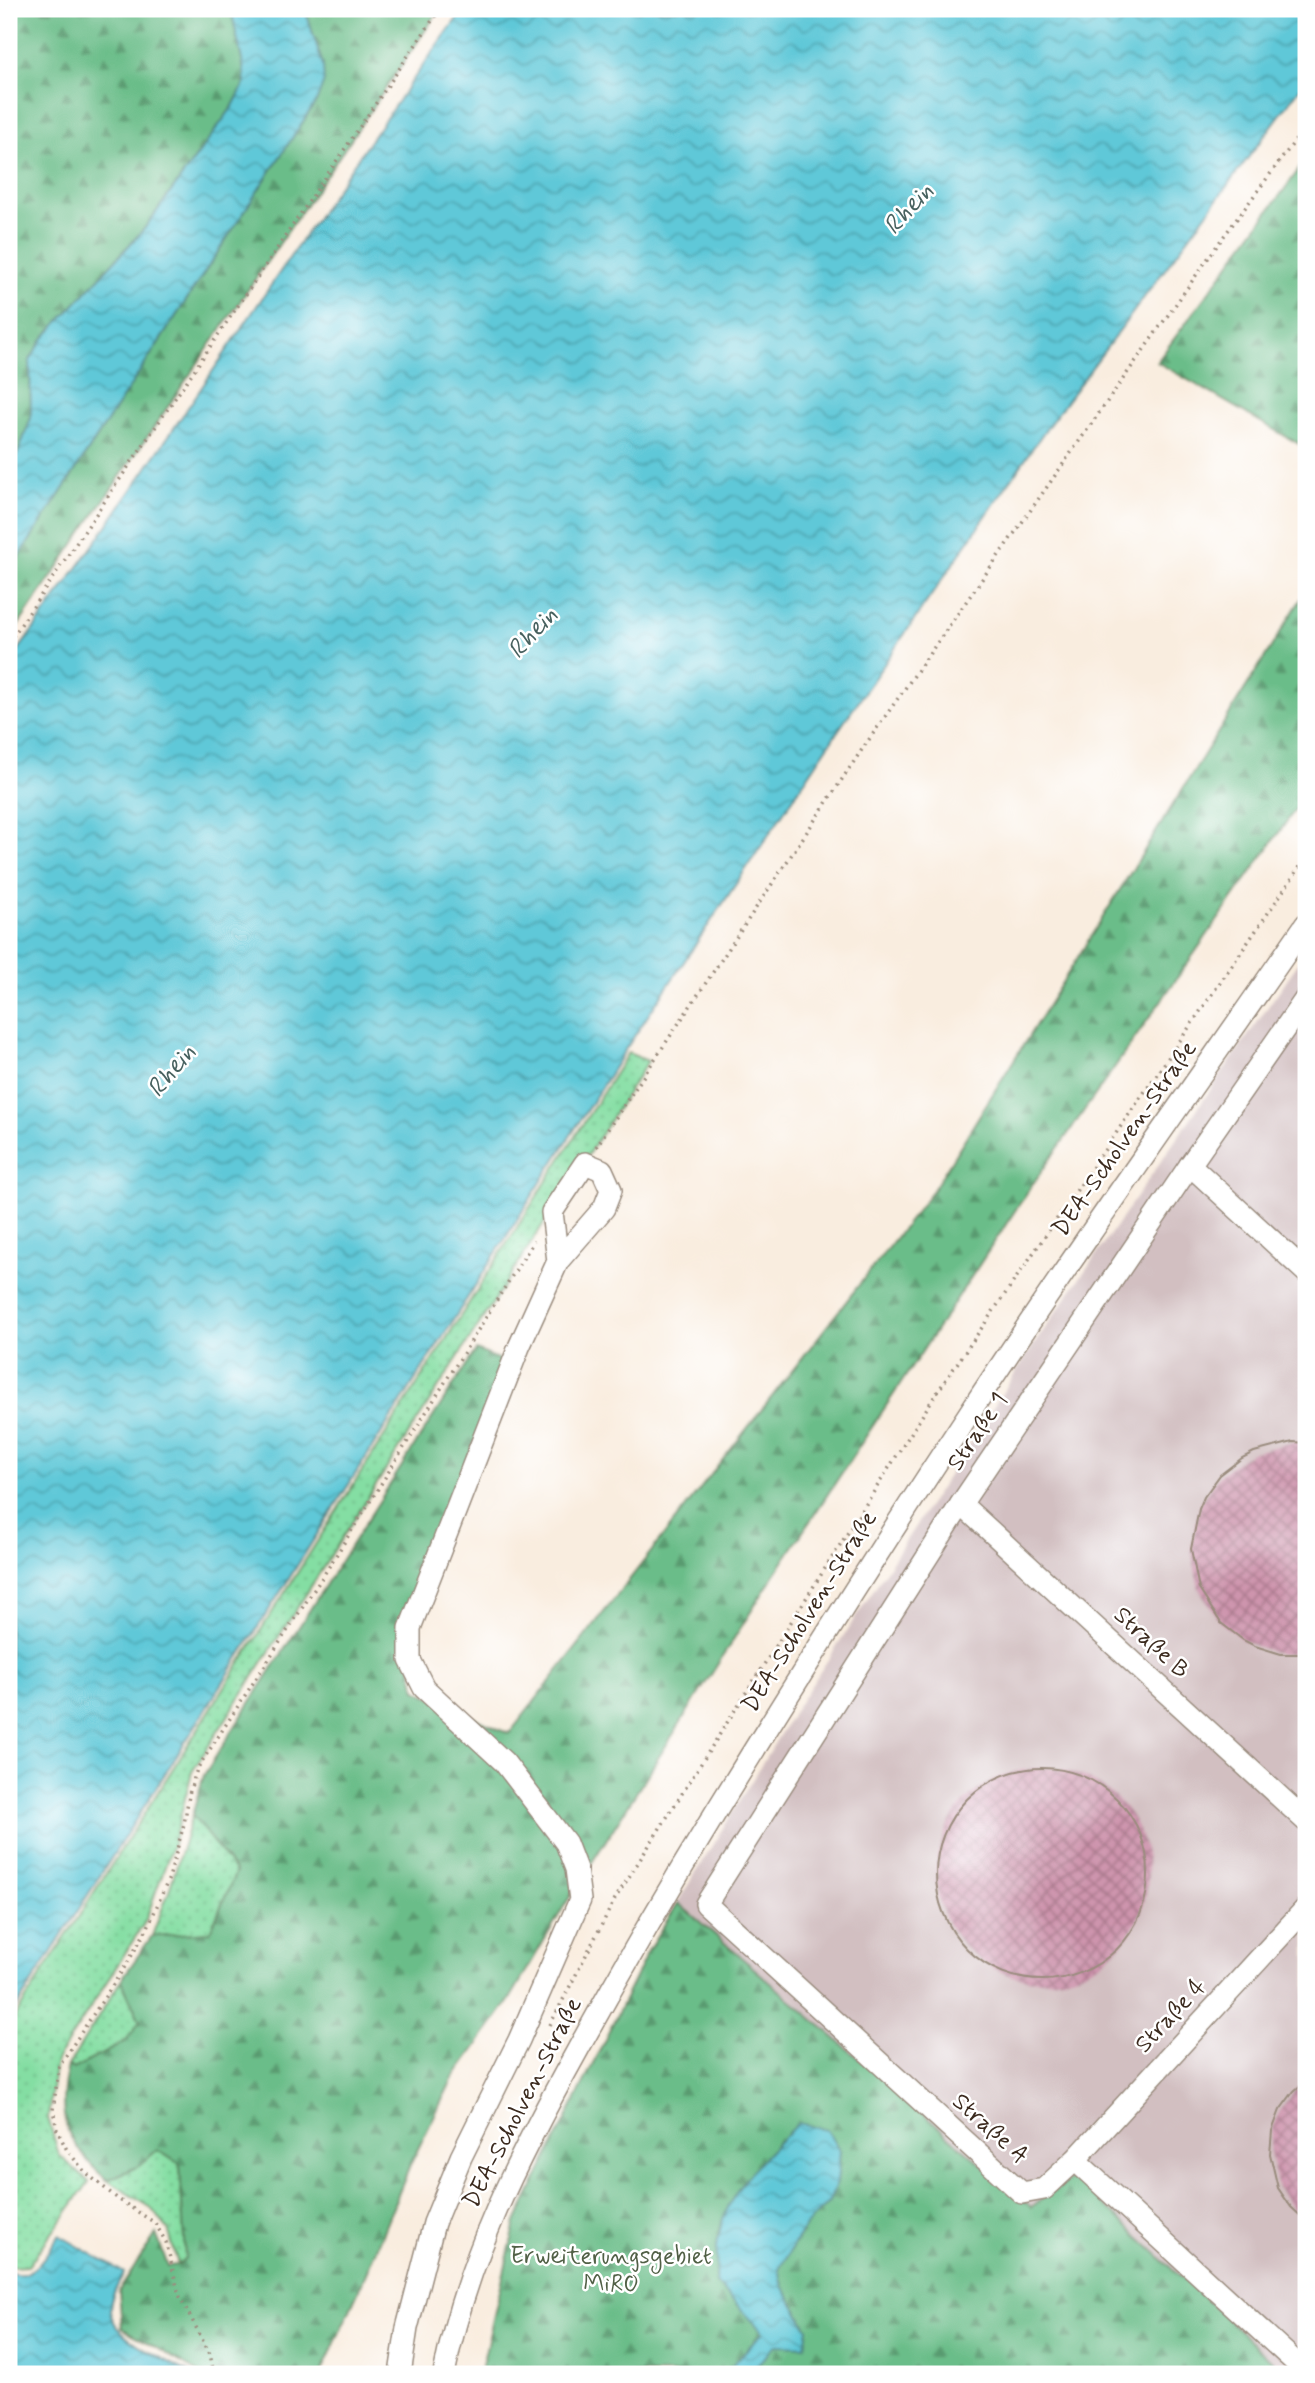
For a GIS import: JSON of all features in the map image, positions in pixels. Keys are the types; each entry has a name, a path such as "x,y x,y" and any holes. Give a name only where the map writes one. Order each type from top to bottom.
{"street":[{"name":"DEA-Scholven-Straße","path":"444,2374 470,2277 505,2190 538,2120 641,1934 840,1611 961,1424 1306,924"},
{"name":"Straße 1","path":"706,1905 961,1504 1306,998"},
{"path":"400,2374 407,2328 434,2223 461,2157 519,2039 580,1900 576,1869 566,1843 504,1762 424,1688 410,1660 410,1628 519,1347 558,1261 604,1208 611,1190 602,1170 585,1163 552,1212 558,1261"},
{"path":"1190,1165 1306,1272"},
{"name":"Straße B","path":"961,1504 1306,1821"},
{"name":"Straße A","path":"706,1905 1022,2193 1044,2189 1075,2160"},
{"name":"Straße 4","path":"1075,2160 1306,1908"},
{"path":"1075,2160 1306,2372"}],"path":[{"path":"9,642 440,9"},
{"path":"585,1163 871,737 1221,240 1306,126"},
{"path":"545,2034 615,1899 934,1397 1306,858"},
{"path":"214,2374 210,2354 179,2295 166,2242 155,2223 118,2199 85,2172 67,2150 57,2130 53,2110 59,2066 148,1927 169,1878 197,1769 552,1212"},
{"path":"355,2374 364,2371 377,2374"}],"shaded area":[{"path":"1306,952 1306,2374 1098,2374 648,1951 793,1713 1039,1337"}],"green space":[{"path":"9,9 231,9 245,83 233,106 144,229 43,339 30,360 31,418 9,477"},
{"path":"305,9 440,9 9,639 9,572 317,100 323,65"},
{"path":"1306,160 1306,448 1157,362"},
{"path":"1306,591 1306,794 1032,1185 771,1580 563,1908 509,2001 452,2080 411,2163 321,2374 201,2374 122,2328 119,2291 156,2234 168,2266 178,2265 185,2258 180,2164 157,2150 139,2166 107,2180 82,2155 68,2129 63,2101 68,2066 74,2069 125,2042 140,2021 121,1980 152,1936 210,1932 236,1872 192,1815 204,1775 476,1350 505,1362 403,1628 416,1690 509,1734 933,1190"},
{"path":"628,1053 648,1061 192,1772 173,1844 145,1922 56,2061 48,2118 59,2155 89,2182 28,2266 9,2267 9,2026"},
{"path":"192,1815 236,1872 210,1932 152,1936 169,1891"},
{"name":"Erweiterungsgebiet MiRO","path":"678,1903 1031,2207 1074,2177 1286,2374 480,2374 516,2222 648,1951","holes":["829,2202 805,2226 779,2269 783,2286 808,2329 719,2234"]},
{"path":"121,1980 140,2021 125,2042 74,2069 68,2066"},
{"path":"157,2150 180,2164 185,2258 178,2265 168,2229 150,2207 107,2180 139,2166"}],"water":[{"path":"231,9 305,9 323,65 324,81 317,100 9,572 9,477 31,418 30,360 43,339 144,229 233,106 245,83"},
{"name":"Rhein","path":"464,9 1306,9 1306,80 1043,433 842,725 625,1050 9,2019 9,663"},
{"path":"798,2123 827,2130 840,2151 837,2183 829,2202 805,2226 779,2269 783,2286 808,2329 805,2346 776,2345 748,2374 724,2374 763,2332 716,2283 717,2246 724,2217 731,2201 750,2173"},
{"path":"59,2235 124,2273 110,2304 112,2319 119,2329 142,2347 192,2374 9,2374 9,2272 25,2273 39,2264"}],"building":[{"path":"1293,1442 1306,1443 1306,1654 1281,1654 1255,1646 1221,1623 1199,1589 1191,1549 1199,1509 1220,1475 1254,1452"},
{"path":"1042,1768 1083,1776 1117,1799 1140,1833 1148,1874 1140,1915 1117,1949 1083,1972 1042,1980 1001,1972 967,1949 944,1915 936,1874 944,1833 967,1799 1001,1776"},
{"path":"1306,2081 1306,2221 1291,2207 1278,2188 1270,2154 1272,2131 1280,2110 1294,2091"}]}
